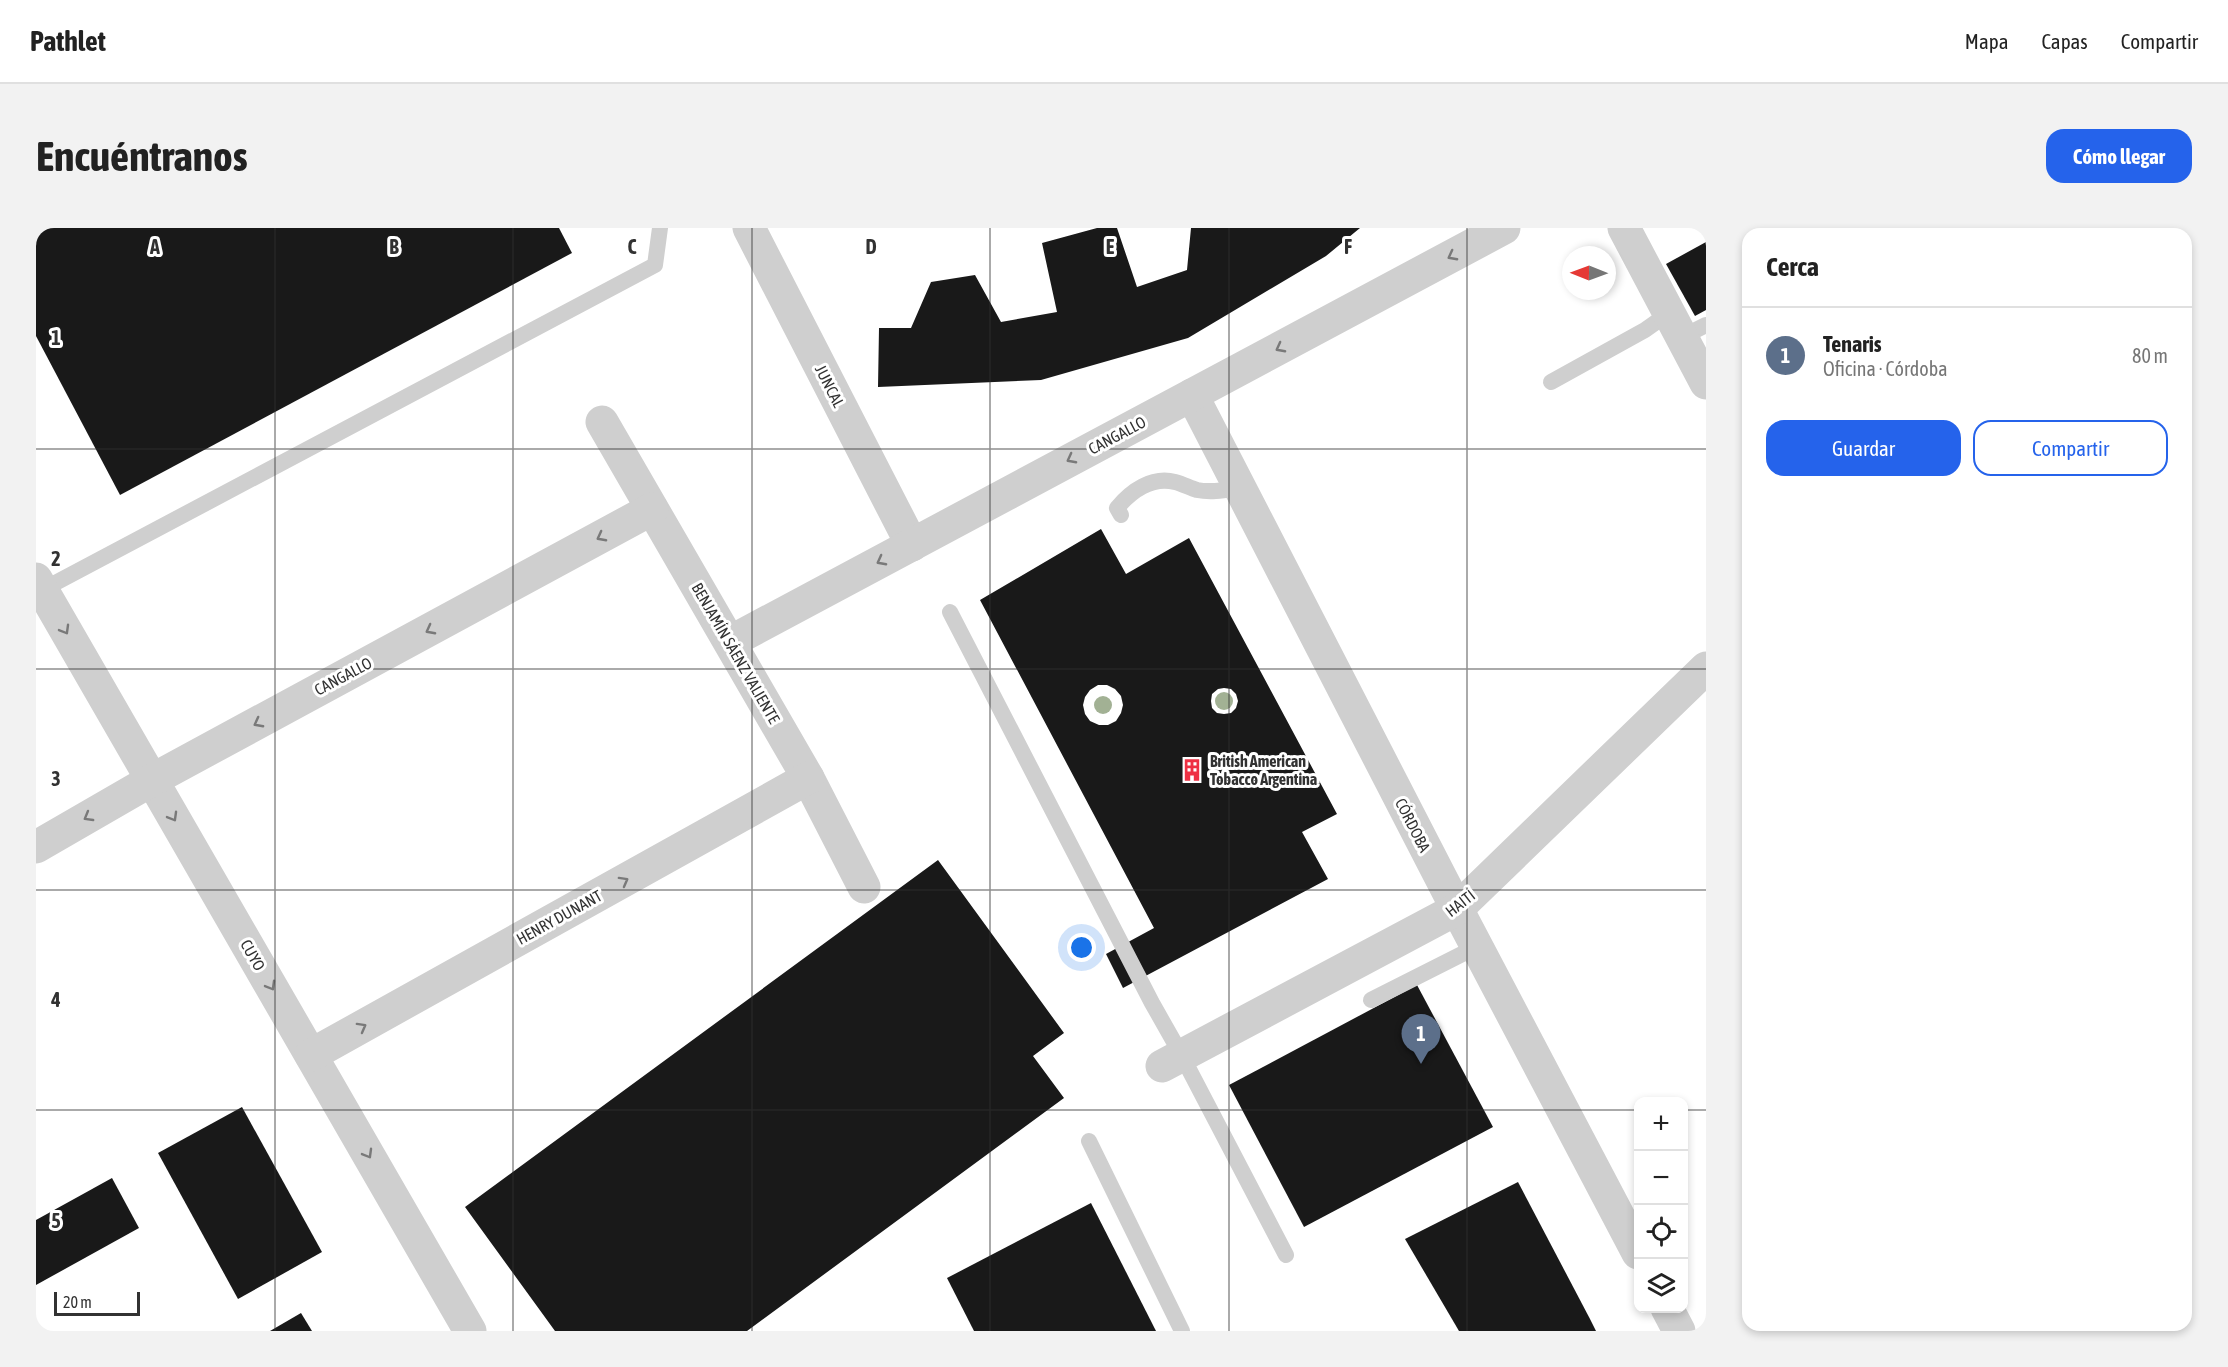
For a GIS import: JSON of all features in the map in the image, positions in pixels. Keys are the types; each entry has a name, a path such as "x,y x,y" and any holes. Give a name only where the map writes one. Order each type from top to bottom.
{"street":[{"name":"JUNCAL","path":"749,228 912,545"},
{"name":"CANGALLO","path":"730,642 1504,228"},
{"path":"1624,228 1686,325 1706,383"},
{"name":"CÓRDOBA","path":"1192,395 1457,909 1634,1245"},
{"name":"BENJAMÍN SÁENZ VALIENTE","path":"602,422 808,778 864,887"},
{"name":"CANGALLO","path":"36,847 152,780 652,509"},
{"name":"CUYO","path":"39,584 470,1331"},
{"name":"HAITÍ","path":"1172,1061 1457,909 1706,668"},
{"name":"HENRY DUNANT","path":"311,1055 808,778"},
{"path":"1670,1313 1679,1331"}],"lane":[{"path":"39,584 655,265 660,228"},
{"path":"1551,382 1645,330 1686,325"},
{"path":"1121,515 1117,508 1127,496 1144,485 1173,481 1197,490 1212,492 1240,488"},
{"path":"950,612 1152,1003 1172,1061 1286,1255"},
{"path":"1371,1000 1478,946"},
{"path":"1089,1141 1182,1331"}],"building":[{"path":"36,228 559,228 572,253 120,495 36,336"},
{"path":"1097,228 1117,228 1137,287 1187,270 1191,228 1360,228 1326,256 1188,338 1041,380 878,387 879,328 911,328 931,282 975,275 1001,322 1057,312 1042,243"},
{"path":"1706,242 1706,310 1695,316 1666,264"},
{"name":"British American Tobacco Argentina","path":"1101,529 1126,574 1189,538 1337,814 1302,832 1328,879 1123,988 1106,954 1154,928 980,600","holes":["1098,685 1107,685 1121,696 1123,705 1121,713 1116,721 1108,725 1099,725 1090,721 1085,714 1083,705 1085,697","1224,688 1231,689 1238,701 1231,713 1224,714 1217,713 1212,708 1211,701 1212,694"]},
{"path":"938,860 1064,1033 1033,1056 1064,1098 747,1331 555,1331 465,1207"},
{"path":"1417,985 1493,1127 1304,1227 1229,1085"},
{"path":"242,1107 322,1252 238,1299 158,1153"},
{"path":"112,1178 139,1228 36,1285 36,1220"},
{"path":"1518,1182 1596,1331 1459,1331 1405,1239"},
{"path":"1091,1203 1156,1331 974,1331 947,1278"},
{"path":"301,1313 312,1331 270,1331"}],"place":[{"name":"British American Tobacco Argentina","path":"1192,770"},
{"name":"Tenaris","path":"1421,1064"}]}
